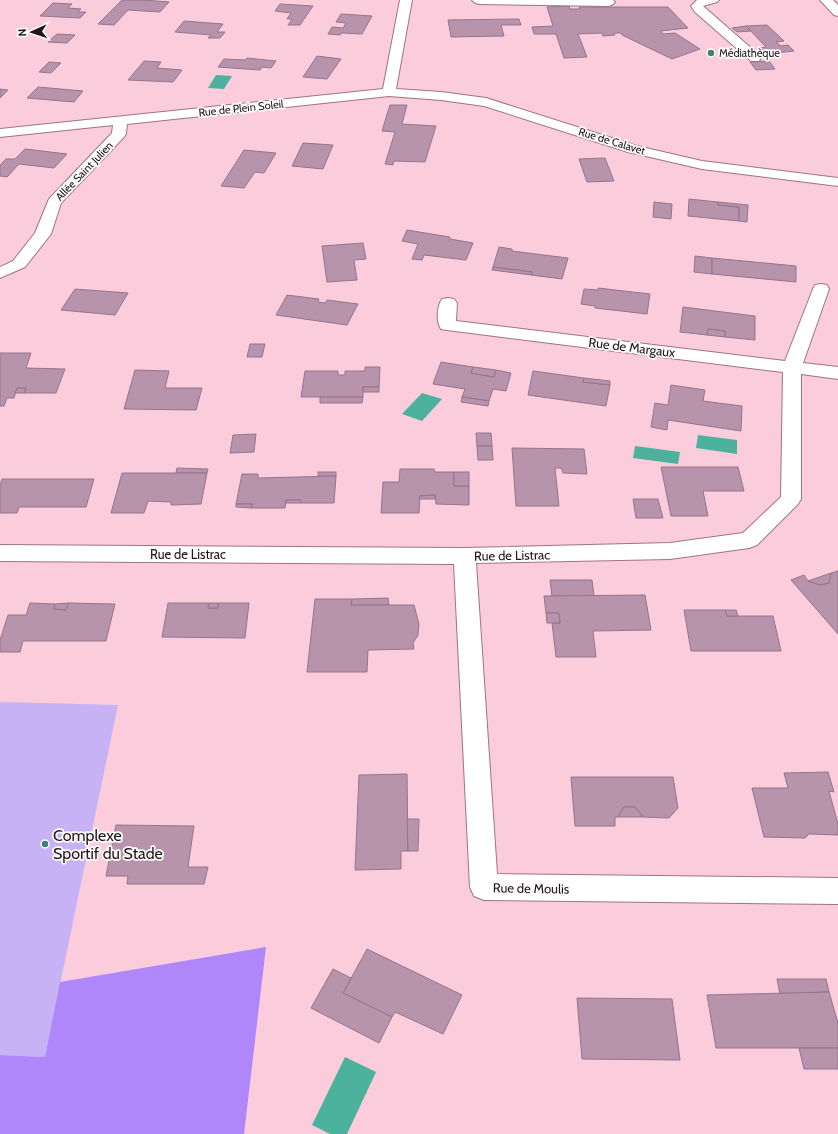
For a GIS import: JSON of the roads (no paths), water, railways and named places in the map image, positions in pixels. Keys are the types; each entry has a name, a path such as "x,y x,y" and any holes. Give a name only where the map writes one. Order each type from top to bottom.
{"street":[{"path":"388,92 406,0"},
{"path":"478,0 609,2"},
{"path":"713,0 699,3 697,6 755,58"},
{"path":"826,0 838,12"},
{"name":"Rue de Plein Soleil","path":"0,133 388,92"},
{"name":"Rue de Calavet","path":"388,92 441,96 486,102 633,149 702,165 838,182"},
{"name":"Allée Saint Julien","path":"0,273 19,264 43,234 54,202 119,134 121,120"},
{"name":"Rue de Listrac","path":"0,553 465,556 670,551 749,540 791,499 792,367 821,289"},
{"name":"Rue de Margaux","path":"448,303 447,325 838,373"},
{"name":"Rue de Moulis","path":"465,556 484,887 838,891"}],"place":[{"name":"Médiathèque","path":"711,53"},
{"name":"Complexe Sportif du Stade","path":"45,844"}]}
